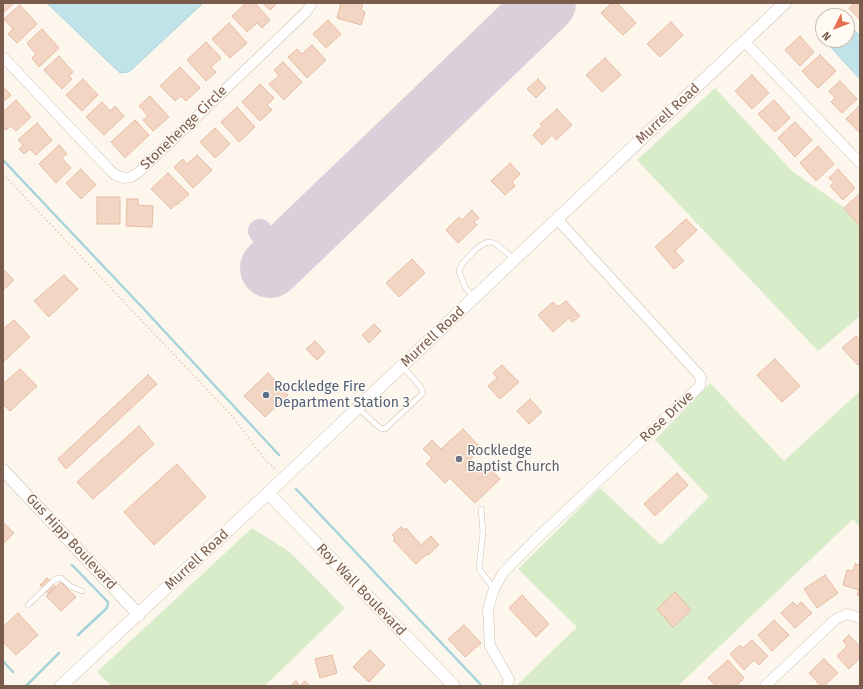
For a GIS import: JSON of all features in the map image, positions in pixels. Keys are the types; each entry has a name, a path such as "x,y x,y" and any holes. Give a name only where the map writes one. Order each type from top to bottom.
{"street":[{"name":"Stonehenge Circle","path":"3,57 115,175 124,178 131,177 139,172 306,12 312,3"},
{"name":"Murrell Road","path":"66,684 786,3"},
{"path":"745,42 860,163"},
{"name":"Rose Drive","path":"507,686 509,679 490,646 488,609 494,589 503,573 536,539 700,386 701,377 557,219"},
{"name":"Gus Hipp Boulevard","path":"3,470 139,615"},
{"name":"Roy Wall Boulevard","path":"268,493 454,686"},
{"path":"765,686 836,619 847,614 860,618"}],"lane":[{"path":"474,298 465,287 459,271 462,264 477,248 484,243 490,242 496,244 514,260"},
{"path":"358,408 380,428 385,429 423,393 420,386 402,366"},
{"path":"481,509 483,531 479,568 494,589"},
{"path":"28,605 58,578 61,578 70,586 82,591"}],"path":[{"path":"3,174 232,416 263,457 284,478"}],"green space":[{"path":"715,88 792,171 849,211 860,222 860,316 818,351 637,160"},
{"path":"710,383 784,461 860,391 860,527 853,519 678,686 516,686 577,627 518,569 600,488 661,545 709,497 655,440"},
{"path":"252,528 291,553 345,608 265,686 111,686 97,672"}],"water":[{"path":"47,3 203,3 129,72 120,73"},
{"path":"855,31 860,36 860,79 831,48 855,48"}],"building":[{"path":"3,3 14,3 3,13"},
{"path":"246,3 255,3 270,20 262,28 257,23 247,32 232,16"},
{"path":"263,3 277,3 270,10"},
{"path":"341,3 363,3 361,10 365,12 361,25 337,18"},
{"path":"612,3 617,3 636,23 623,35 601,13"},
{"path":"855,3 860,3 860,20 855,15 855,8 849,8"},
{"path":"20,5 37,24 17,43 8,34 13,29 4,19"},
{"path":"328,20 341,34 326,48 313,34"},
{"path":"671,22 683,35 660,57 647,44"},
{"path":"229,23 247,43 230,58 212,39"},
{"path":"42,29 59,48 39,67 32,58 36,54 27,43"},
{"path":"800,36 814,52 800,66 785,50"},
{"path":"206,42 221,58 211,67 216,72 206,81 187,60"},
{"path":"312,45 326,60 307,78 288,57 297,49 302,54"},
{"path":"820,55 836,71 818,88 802,71"},
{"path":"59,56 73,72 69,76 72,79 62,89 44,70"},
{"path":"605,58 621,75 602,92 586,75"},
{"path":"283,62 302,82 284,100 269,84 279,76 274,70"},
{"path":"180,67 200,88 186,101 181,96 175,101 160,86"},
{"path":"752,75 769,93 752,109 735,91"},
{"path":"83,79 98,95 82,111 66,95"},
{"path":"538,79 546,88 536,98 527,89"},
{"path":"840,81 857,99 842,113 831,102 835,98 829,91"},
{"path":"260,84 274,98 267,105 272,110 260,121 242,102"},
{"path":"4,88 11,95 3,102 3,89"},
{"path":"150,96 169,117 153,131 143,120 148,116 139,106"},
{"path":"16,100 31,117 16,131 11,126 6,130 3,126 3,112"},
{"path":"774,100 790,118 775,132 758,114"},
{"path":"102,102 110,111 115,106 124,116 104,135 86,117"},
{"path":"860,105 860,133 846,119"},
{"path":"237,107 255,127 239,142 221,122"},
{"path":"557,109 572,125 556,140 552,135 542,145 533,135 542,126 540,124"},
{"path":"135,120 149,135 125,158 111,142"},
{"path":"795,122 812,140 795,157 778,138"},
{"path":"37,123 52,140 36,155 30,149 24,154 19,149 23,145 18,140"},
{"path":"215,128 230,144 215,158 200,142"},
{"path":"59,145 67,154 62,158 71,168 56,183 39,164"},
{"path":"818,146 834,164 816,181 800,163"},
{"path":"197,155 212,170 193,188 174,167 183,159 187,164"},
{"path":"510,163 520,174 512,182 515,186 505,195 491,181"},
{"path":"81,169 96,185 81,199 66,183"},
{"path":"838,169 855,188 843,200 830,186 834,183 829,178"},
{"path":"168,173 189,194 171,209 151,189"},
{"path":"860,193 860,226 844,208"},
{"path":"97,197 120,197 120,224 97,224"},
{"path":"127,199 138,199 138,205 153,206 152,227 126,226"},
{"path":"472,210 479,218 474,222 477,225 458,243 446,230 459,217 462,220"},
{"path":"686,219 697,230 675,251 684,261 674,269 655,247"},
{"path":"412,259 425,273 399,297 386,283"},
{"path":"3,269 14,280 3,290"},
{"path":"64,275 78,289 49,317 34,301"},
{"path":"566,301 580,316 572,322 569,318 553,332 538,315 553,302 558,307"},
{"path":"14,320 30,337 3,362 3,329"},
{"path":"374,324 381,331 369,343 362,335"},
{"path":"856,336 860,340 860,363 858,365 842,348"},
{"path":"315,341 325,352 317,360 306,349"},
{"path":"775,359 800,386 782,402 757,375"},
{"path":"502,365 519,382 500,399 488,386 497,378 493,373"},
{"path":"20,369 37,386 10,411 3,404 3,384"},
{"name":"Rockledge Fire Department Station 3","path":"268,373 288,395 265,417 244,396"},
{"path":"148,375 157,384 66,469 58,459"},
{"path":"530,399 542,412 529,424 517,411"},
{"path":"139,426 154,444 93,499 77,482"},
{"path":"463,429 481,448 465,465 472,473 484,462 500,479 475,503 450,478 445,483 426,464 432,458 423,449 432,440 441,449"},
{"path":"177,464 206,497 154,545 124,512"},
{"path":"677,473 688,485 655,516 644,504"},
{"path":"3,522 14,533 3,544"},
{"path":"401,527 404,530 406,528 421,545 431,536 439,545 416,564 393,540 395,538 392,535"},
{"path":"855,564 860,565 860,596 857,595 859,590 843,585 847,570 853,571"},
{"path":"825,575 838,593 817,608 804,589"},
{"path":"47,578 56,587 49,594 40,585"},
{"path":"61,582 76,597 61,611 46,596"},
{"path":"675,592 691,610 673,627 657,609"},
{"path":"522,595 549,624 536,637 509,608"},
{"path":"793,602 797,606 801,602 812,613 795,628 781,613"},
{"path":"18,613 38,635 16,655 3,642 3,627"},
{"path":"774,620 789,635 772,651 758,635"},
{"path":"464,625 481,643 465,657 448,639"},
{"path":"849,635 860,647 860,658 849,669 837,656 847,646 843,641"},
{"path":"752,640 768,656 759,665 754,660 744,670 730,654 740,645 743,648"},
{"path":"370,650 385,665 369,682 353,667"},
{"path":"332,655 337,673 320,678 315,659"},
{"path":"824,659 838,673 824,686 821,686 809,673"},
{"path":"728,660 744,678 736,686 716,686 708,678"},
{"path":"296,681 300,686 290,686"},
{"path":"305,681 310,686 300,686"}],"waterway":[{"path":"3,160 279,455"},
{"path":"296,489 482,686"},
{"path":"72,565 108,602 107,608 78,635"},
{"path":"26,686 59,653"},
{"path":"3,661 13,672"}],"taxiway":[{"path":"260,231 281,258"}],"runway":[{"path":"270,268 546,3"}],"place":[{"name":"Rockledge Fire Department Station 3","path":"266,395"},
{"name":"Rockledge Baptist Church","path":"459,459"}]}
